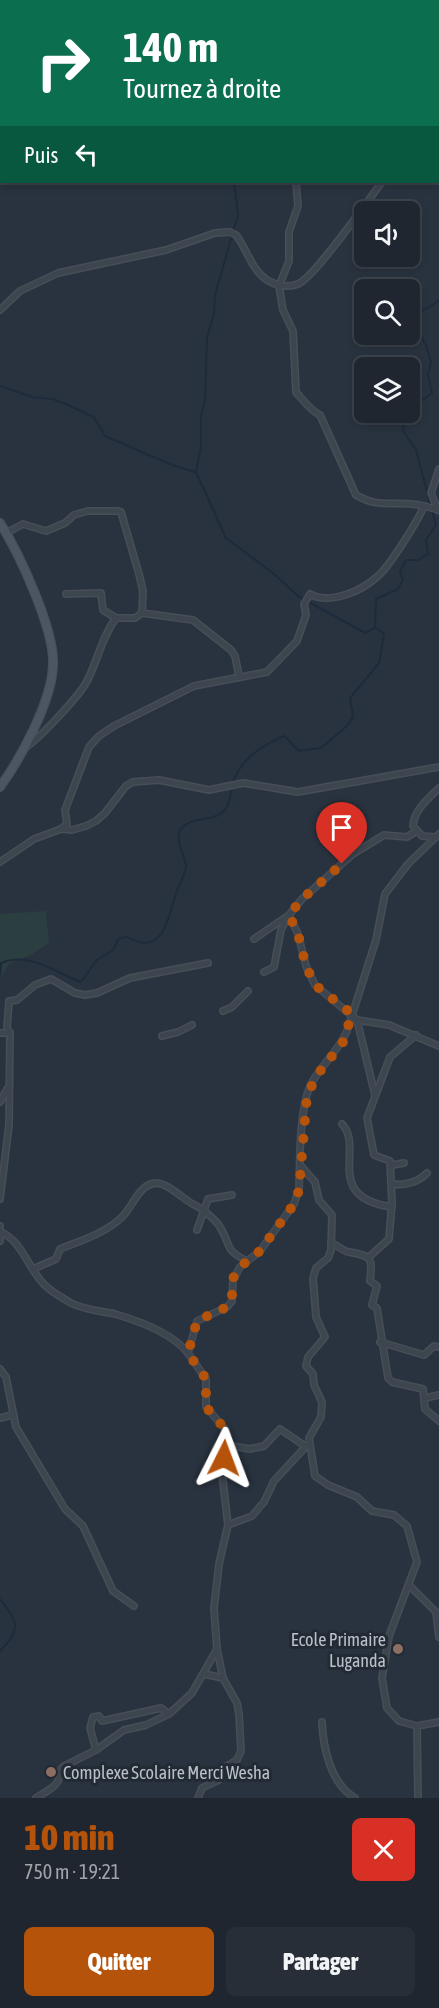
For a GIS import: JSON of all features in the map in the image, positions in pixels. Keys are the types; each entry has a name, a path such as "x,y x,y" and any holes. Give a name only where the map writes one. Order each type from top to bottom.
{"street":[{"path":"296,183 298,206 289,232 288,267 279,286 283,310 293,331 296,392 306,399 311,410 320,415 356,495 377,505 413,503 438,510"},
{"path":"0,310 20,291 58,273 166,250 215,233 230,232 236,235 260,274 279,286 296,285 304,281 381,183"},
{"path":"438,510 431,493 439,469"},
{"path":"62,829 66,824 65,810 89,747 99,736 194,686 267,672 297,641 306,615 304,604 310,594 319,599 335,598 378,577 424,506"},
{"path":"6,533 23,524 46,531 65,523 74,515 88,511 121,512 143,591 142,613"},
{"path":"0,524 46,625 54,663 50,687 22,749 0,787"},
{"path":"66,594 101,593 103,610 116,618 135,618 142,613 193,620 231,650 235,656 238,676"},
{"path":"22,749 39,737 78,695 94,666 105,636 116,618"},
{"path":"0,862 34,839 62,829 72,830 96,821 126,786 142,780 184,783 209,790 243,783 298,792 439,767"},
{"path":"438,836 422,836 416,832 413,819 421,806 439,788"},
{"path":"264,972 274,967 281,930 302,899 352,854 384,835 407,837 416,832"},
{"path":"188,1353 197,1321 227,1307 232,1301 232,1280 240,1267 260,1251 294,1204 299,1190 307,1095 318,1074 343,1042 376,940 385,894 408,864 438,836"},
{"path":"254,939 289,915"},
{"path":"289,915 298,934 306,966 315,985 357,1020 375,1098"},
{"path":"0,1199 9,1125 10,1033 7,1028 9,1001 17,1000 35,985 51,979 75,993 85,994 109,988 130,978 208,963"},
{"path":"223,1011 232,1007 248,991"},
{"path":"357,1020 389,1025 439,1046"},
{"path":"162,1036 178,1032 192,1024"},
{"path":"0,1033 10,1033"},
{"path":"404,1163 392,1165 375,1156 372,1151 367,1118 392,1055 416,1035"},
{"path":"0,1102 8,1088"},
{"path":"342,1124 350,1136 348,1173 352,1185 370,1202 392,1207"},
{"path":"228,1525 252,1516 264,1502 274,1481 307,1444 321,1417 322,1401 314,1385 313,1374 306,1366 309,1358 325,1337 315,1317 313,1278 316,1268 328,1258 332,1215 320,1200 315,1182 300,1165"},
{"path":"369,1257 389,1239 392,1165"},
{"path":"392,1184 401,1185 420,1180 427,1173"},
{"path":"33,1269 56,1259 60,1249 121,1218 141,1191 149,1185 166,1185 175,1189 186,1200 203,1210 221,1228 230,1250 247,1261"},
{"path":"197,1230 208,1199 232,1195"},
{"path":"1,1229 12,1237 49,1289 73,1304 116,1315 163,1333 181,1344 206,1379 206,1407 225,1429 226,1445 222,1473 228,1525 219,1564 214,1608 217,1649 223,1678 237,1702 240,1750 237,1760 219,1771 219,1780 202,1788 198,1798"},
{"path":"0,1241 1,1229"},
{"path":"331,1243 347,1252 365,1254 369,1257 372,1266 370,1281 377,1286 372,1305 377,1308 380,1342 384,1347 388,1378 392,1382 420,1387 425,1392 425,1409 439,1421"},
{"path":"380,1342 424,1355 434,1346 439,1347"},
{"path":"0,1369 6,1377 12,1415 52,1488 65,1509 83,1526 113,1591 134,1606"},
{"path":"425,1398 439,1395"},
{"path":"0,1418 12,1415"},
{"path":"226,1445 250,1449 264,1446 280,1429 307,1444"},
{"path":"307,1444 312,1471 321,1481 357,1497 372,1510 394,1515 407,1526 417,1562 410,1586 389,1636 382,1678 387,1708 399,1721 417,1726 439,1722"},
{"path":"410,1586 436,1612 439,1637"},
{"path":"36,1798 56,1786 64,1766 96,1750 124,1730 146,1725 170,1714 188,1697 199,1677 204,1674 209,1659 217,1649"},
{"path":"204,1674 223,1678"},
{"path":"96,1750 90,1728 93,1718 99,1716 102,1721 161,1708 170,1714"},
{"path":"322,1722 324,1745 336,1778 342,1788 354,1798"},
{"path":"417,1726 418,1798"}],"shaded area":[{"path":"46,911 49,943 29,956 9,964 0,979 0,914"}],"waterway":[{"path":"234,183 238,215 215,295 214,314 207,337 205,400 201,416 201,447 196,472 226,538 274,574 298,596 365,633 375,628"},
{"path":"420,402 432,393 428,375 431,362 426,345 413,320 415,316 439,300"},
{"path":"0,386 32,397 53,399 66,404 94,417 105,436 172,465 195,472"},
{"path":"0,976 1,963 22,960 42,964 81,982 97,960 113,950 119,938 127,937 139,942 157,939 167,923 186,867 179,840 180,831 184,826 214,817 225,810 238,772 248,759 269,743 284,736 299,751 321,748 349,724 353,716 350,698 379,663 384,634 375,627 376,599 398,589 403,580 400,571 406,560 418,560 428,554 426,540 436,525 416,450 403,431 404,423"},
{"path":"0,1599 11,1614 15,1625 12,1637 0,1651"}],"place":[{"name":"Ecole Primaire Luganda","path":"398,1649"},
{"name":"Complexe Scolaire Merci Wesha","path":"51,1772"}],"route":[{"path":"224,1458 225,1429 206,1407 206,1379 188,1353 190,1340 197,1321 227,1307 232,1301 232,1280 240,1267 260,1251 274,1229 285,1218 298,1195 300,1150 307,1095 318,1074 343,1042 352,1014 312,981 298,934 289,915 302,899 342,864"}]}
